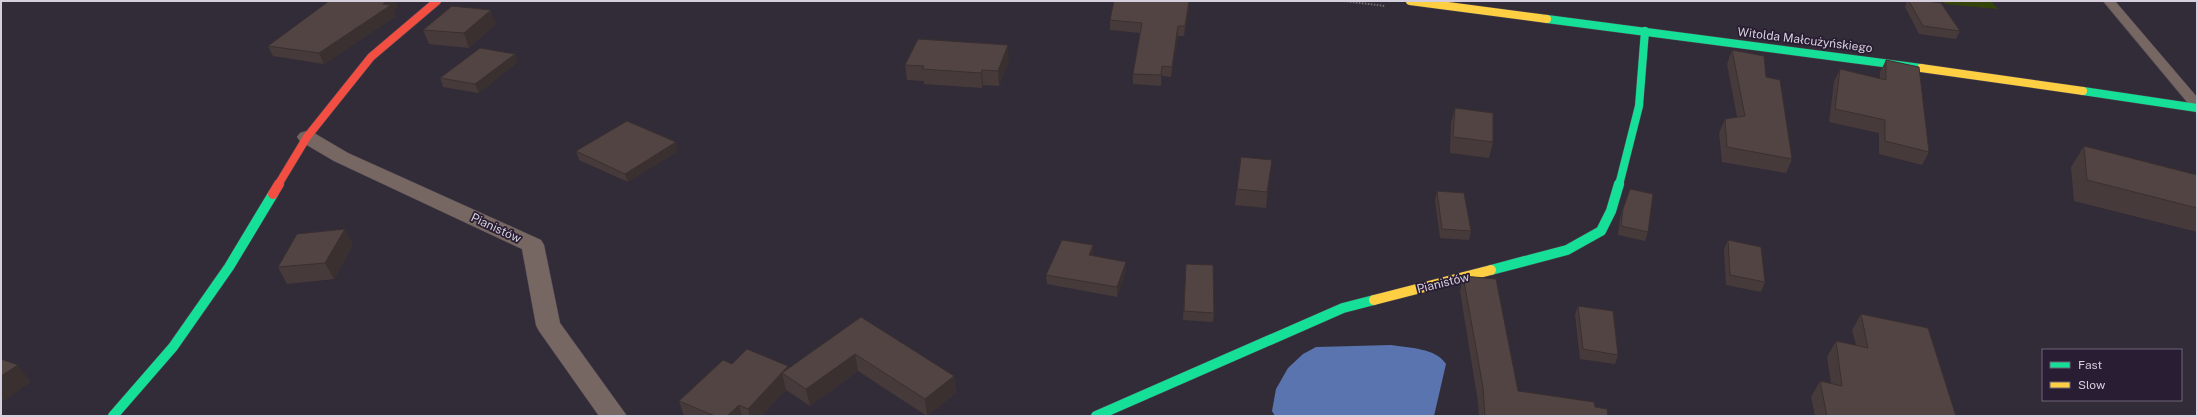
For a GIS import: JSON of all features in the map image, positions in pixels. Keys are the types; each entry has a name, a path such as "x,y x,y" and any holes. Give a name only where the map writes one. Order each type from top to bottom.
{"street":[{"path":"113,416 173,347 221,279 307,137 371,57 437,1"},
{"name":"Witolda Małcużyńskiego","path":"1410,1 1887,63 2197,108"},
{"name":"Pianistów","path":"1096,416 1343,308 1568,250 1601,230 1613,204 1626,161 1639,106 1645,31"},
{"name":"Pianistów","path":"307,137 341,158 533,245 548,325 614,416"}],"lane":[{"path":"2109,1 2197,105"}],"green space":[{"path":"1943,1 1991,1 1998,9 1945,4"}],"water":[{"path":"1391,345 1414,348 1429,352 1442,359 1446,364 1434,416 1275,416 1272,411 1276,389 1288,368 1303,354 1316,347"}],"building":[{"path":"329,1 387,1 383,4 391,5 319,53 268,46"},
{"path":"1114,1 1189,1 1185,26 1178,26 1172,67 1162,66 1161,75 1133,74 1142,23 1110,20"},
{"path":"1909,1 1941,3 1960,31 1923,26"},
{"path":"452,6 491,10 464,33 423,30"},
{"path":"918,39 1008,45 998,71 982,70 981,73 922,69 924,66 905,65"},
{"path":"480,48 515,54 475,84 440,78"},
{"path":"1732,50 1764,56 1766,77 1780,80 1792,159 1727,147 1725,119 1745,116"},
{"path":"1886,60 1919,67 1929,152 1885,141 1885,120 1835,109 1840,69 1886,80"},
{"path":"1455,108 1493,113 1493,142 1453,137"},
{"path":"627,121 676,142 625,174 576,151"},
{"path":"2084,146 2197,175 2197,208 2087,180"},
{"path":"1241,157 1272,160 1267,192 1237,189"},
{"path":"1630,189 1653,194 1648,232 1621,226 1623,209"},
{"path":"1437,191 1464,193 1471,231 1442,229"},
{"path":"345,229 325,263 278,267 297,234"},
{"path":"1062,240 1093,245 1089,255 1126,262 1117,287 1046,275"},
{"path":"1728,240 1761,247 1765,282 1730,275"},
{"path":"1186,264 1213,265 1214,313 1184,311"},
{"path":"1463,276 1496,279 1518,391 1594,402 1595,407 1607,409 1608,416 1485,416 1483,387"},
{"path":"1578,306 1613,311 1618,355 1583,349"},
{"path":"1861,314 1928,328 1956,416 1827,416 1820,381 1842,386 1836,341 1868,348"},
{"path":"861,317 954,376 925,399 855,354 806,389 782,373"},
{"path":"747,349 788,366 748,409 739,405 727,416 715,416 679,401 723,360 732,364"},
{"path":"1,359 18,365 1,376"}],"traffic: fast":[{"path":"1547,19 1921,68"},
{"path":"1491,270 1567,250 1601,231 1611,211 1626,161 1639,106 1645,31"},
{"path":"2083,91 2197,108"},
{"path":"113,416 173,347 229,267 273,194"},
{"path":"1096,416 1343,308 1374,300"}],"traffic: slow":[{"path":"1410,1 1547,19"},
{"path":"1921,68 2083,91"},
{"path":"1374,300 1491,270"}],"traffic: jam":[{"path":"273,194 307,137 371,57 437,1"}]}
